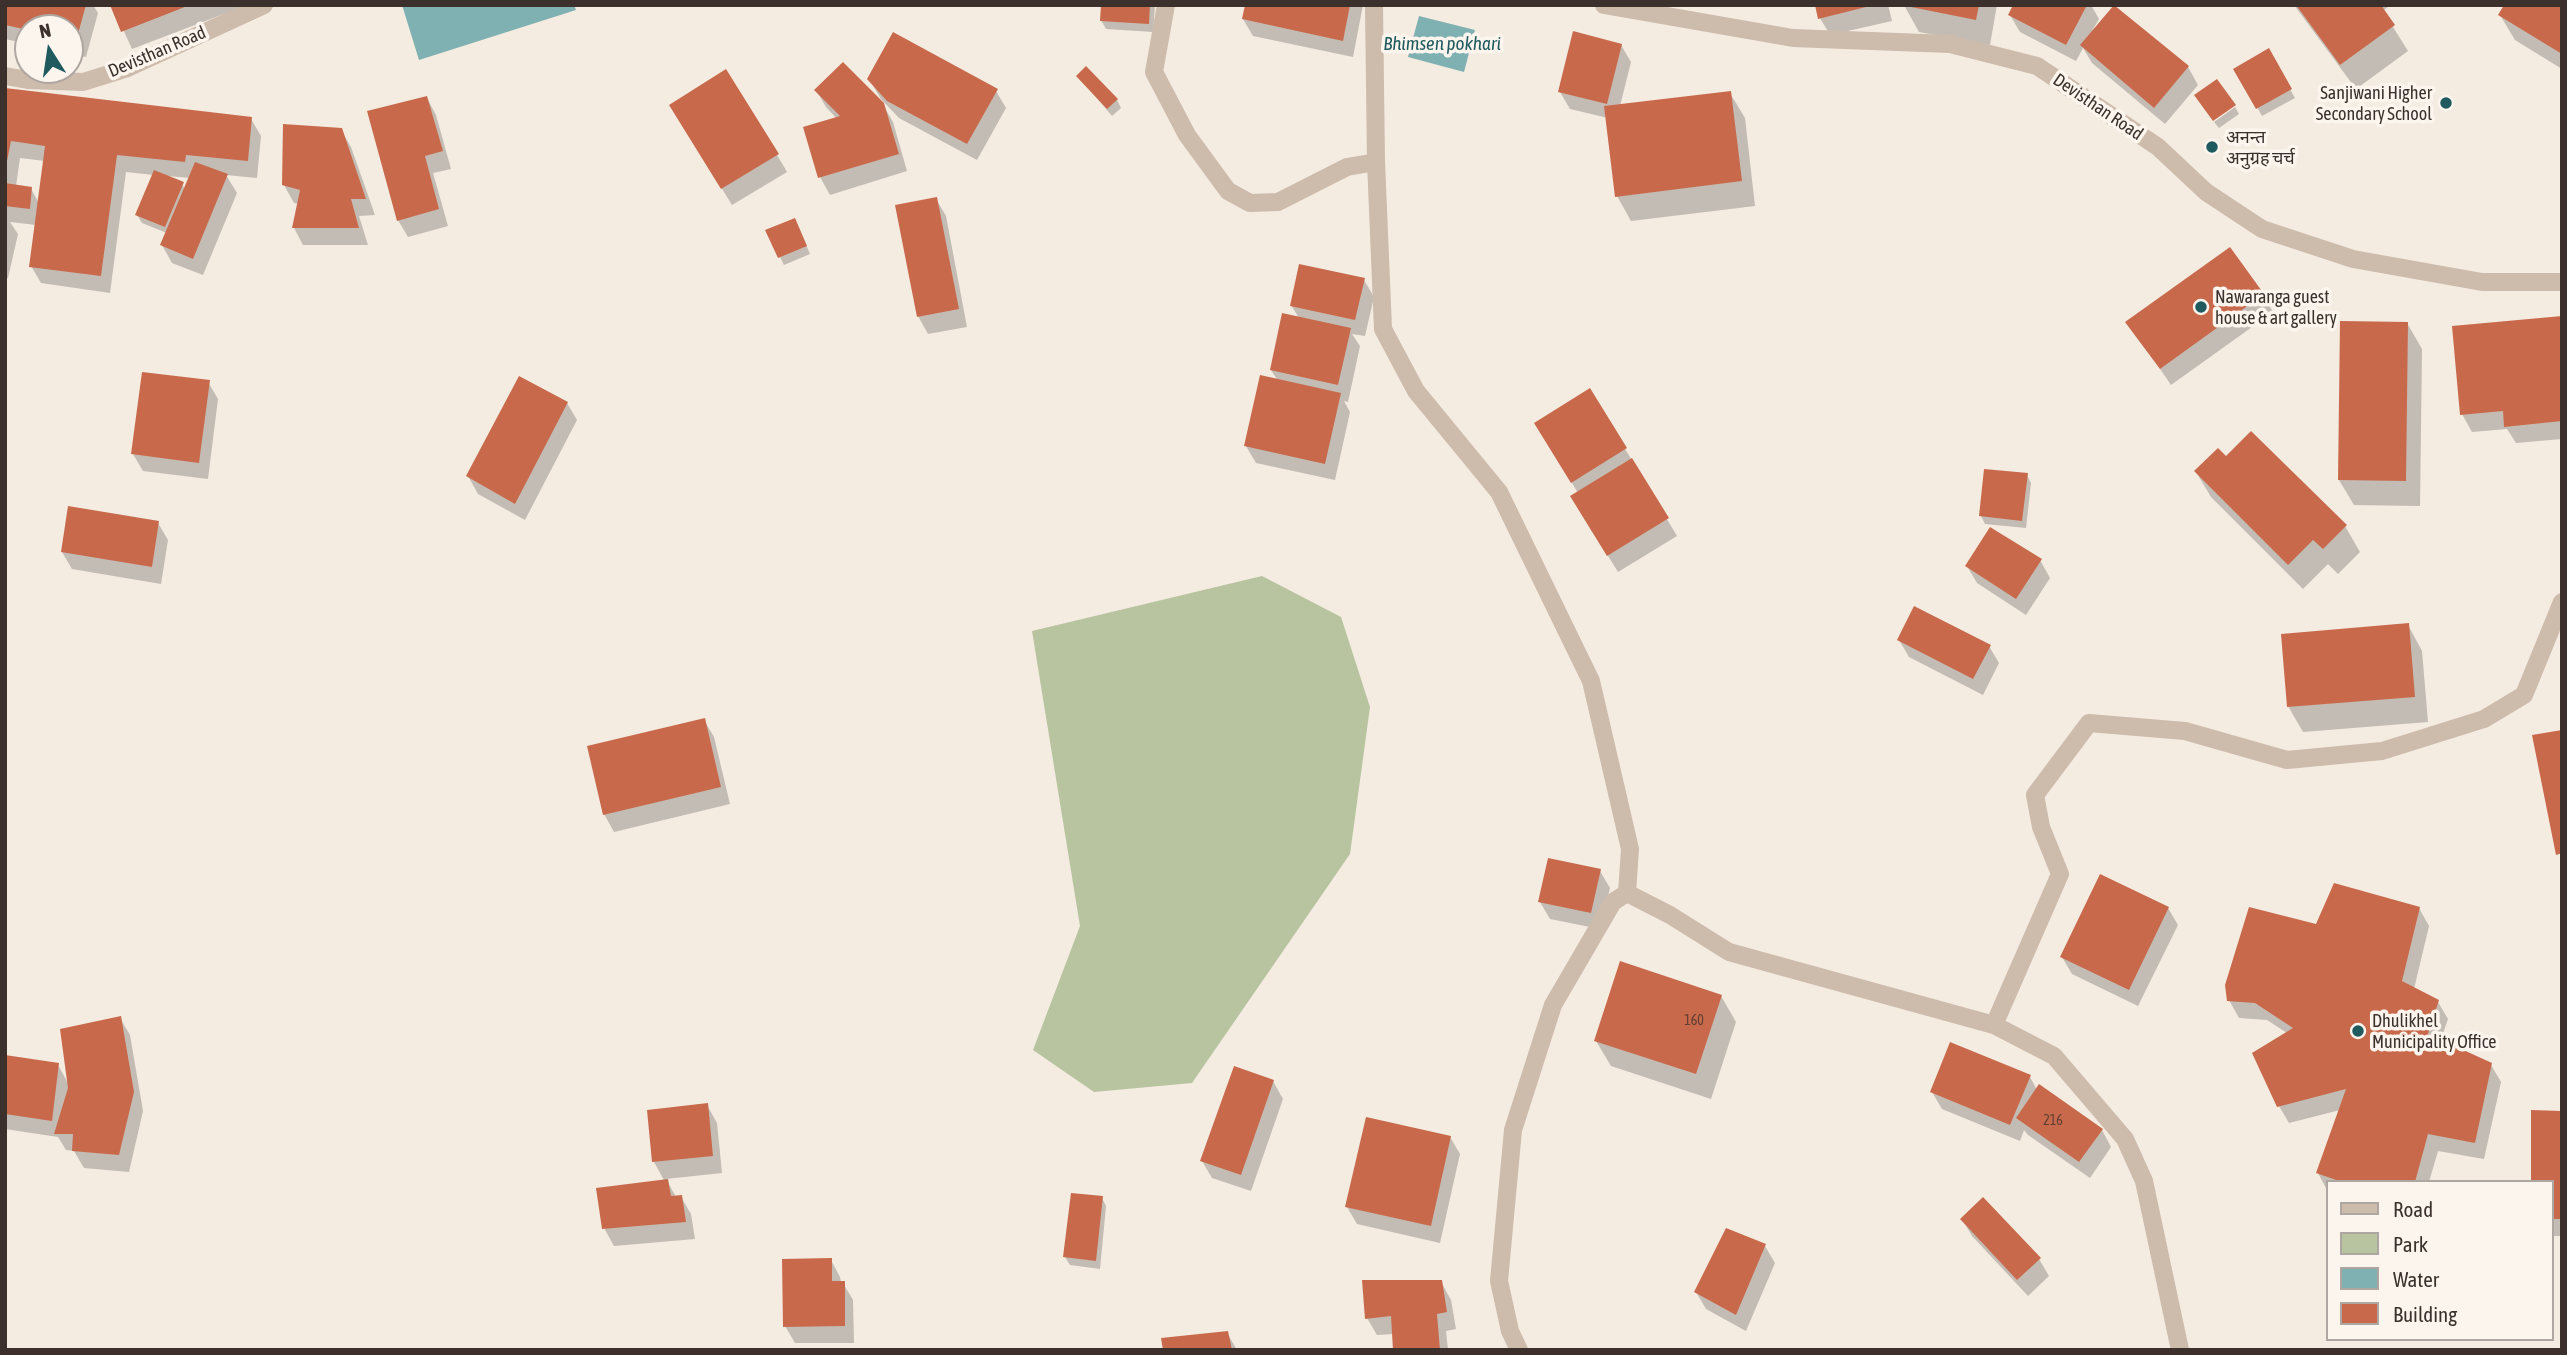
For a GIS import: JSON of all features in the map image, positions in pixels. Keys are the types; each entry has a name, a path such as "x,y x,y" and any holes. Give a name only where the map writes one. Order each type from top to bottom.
{"street":[{"name":"Devisthan Road","path":"5,76 28,80 83,82 125,69 263,5"},
{"path":"1166,5 1154,72 1187,135 1228,191 1250,203 1278,202 1347,167 1376,162"},
{"path":"1374,5 1376,162 1383,329 1416,391 1499,492 1591,681 1630,849 1628,893"},
{"name":"Devisthan Road","path":"1604,5 1793,37 1950,44 2037,66 2158,147 2206,192 2262,229 2353,259 2482,282 2562,282"},
{"path":"1994,1025 2060,874 2041,827 2035,795 2089,723 2185,731 2287,760 2382,751 2484,719 2524,695 2562,602"},
{"path":"1628,893 1671,915 1729,952 1994,1025 2054,1056 2125,1139 2144,1181 2180,1350"},
{"path":"1519,1350 1510,1331 1499,1280 1513,1130 1553,1005 1613,902 1628,893"}],"green space":[{"path":"1262,576 1341,617 1370,707 1350,854 1192,1083 1094,1092 1033,1050 1080,926 1032,631"}],"water":[{"path":"402,5 574,5 576,10 419,60"},
{"name":"Bhimsen pokhari","path":"1419,16 1475,30 1464,72 1408,57"}],"building":[{"path":"5,5 86,5 84,14 14,14 14,27 5,25"},
{"path":"110,5 190,5 121,32"},
{"path":"1101,5 1150,5 1149,24 1100,21"},
{"path":"1245,5 1350,5 1343,41 1242,19"},
{"path":"1815,5 1870,5 1870,6 1818,19"},
{"path":"1901,5 1979,5 1976,20"},
{"path":"2013,5 2087,5 2066,45 2008,15"},
{"path":"2114,5 2189,66 2154,108 2080,45"},
{"path":"2296,5 2381,5 2395,25 2340,65"},
{"path":"2504,5 2562,5 2562,54 2498,15"},
{"path":"1573,31 1622,44 1607,104 1558,92"},
{"path":"893,32 998,89 967,144 887,101 867,79"},
{"path":"2269,48 2292,89 2256,109 2233,69"},
{"path":"843,62 884,103 899,154 818,178 803,127 840,116 814,90"},
{"path":"1086,66 1118,99 1107,109 1076,76"},
{"path":"726,69 779,154 721,189 669,105"},
{"path":"2217,79 2236,105 2213,121 2194,95"},
{"path":"5,88 252,117 248,161 186,155 185,162 117,155 101,276 29,267 45,146 11,141 5,171"},
{"path":"1731,91 1742,181 1615,197 1604,106"},
{"path":"427,96 443,151 425,156 439,209 397,221 367,111"},
{"path":"283,124 342,128 366,199 351,199 359,228 292,228 300,190 282,185"},
{"path":"195,162 228,174 193,259 160,245"},
{"path":"154,170 184,182 165,227 135,215"},
{"path":"5,183 32,187 30,209 5,206"},
{"path":"937,197 959,309 917,317 895,205"},
{"path":"795,218 807,246 778,258 765,230"},
{"path":"2230,247 2264,294 2160,369 2125,322"},
{"path":"1299,264 1365,278 1355,320 1290,306"},
{"path":"1282,313 1351,328 1338,385 1270,370"},
{"path":"2562,316 2562,421 2504,427 2503,411 2460,415 2452,326"},
{"path":"2340,321 2408,322 2406,481 2338,480"},
{"path":"142,372 210,380 199,463 131,454"},
{"path":"1260,375 1341,393 1325,464 1244,446"},
{"path":"519,376 568,402 515,504 466,476"},
{"path":"1590,388 1627,448 1571,483 1534,423"},
{"path":"2251,431 2347,525 2323,549 2313,540 2288,565 2194,471 2218,448 2226,456"},
{"path":"1632,458 1669,518 1607,556 1570,496"},
{"path":"1984,469 2028,473 2022,521 1979,516"},
{"path":"68,506 159,521 152,567 61,552"},
{"path":"1990,527 2042,559 2016,599 1965,566"},
{"path":"1914,606 1991,645 1973,679 1897,640"},
{"path":"2409,623 2415,697 2287,707 2281,634"},
{"path":"705,718 721,787 603,815 587,746"},
{"path":"2562,730 2562,853 2556,855 2532,735"},
{"path":"1548,858 1601,869 1591,913 1538,902"},
{"path":"2100,874 2169,907 2129,990 2060,957"},
{"name":"Dhulikhel Municipality Office","path":"2334,883 2420,907 2402,981 2439,1000 2428,1034 2492,1063 2475,1143 2428,1134 2416,1180 2336,1180 2316,1173 2346,1089 2277,1107 2252,1053 2293,1028 2255,1003 2227,1001 2225,985 2249,907 2316,924"},
{"path":"1620,961 1722,995 1696,1074 1594,1041"},
{"path":"121,1016 134,1092 119,1155 72,1151 73,1134 54,1134 68,1088 60,1029"},
{"path":"1950,1042 2031,1075 2010,1125 1930,1092"},
{"path":"5,1055 59,1063 52,1121 5,1114"},
{"path":"1234,1066 1274,1080 1241,1175 1200,1161"},
{"path":"2039,1084 2103,1129 2079,1162 2016,1118"},
{"path":"708,1103 713,1156 652,1162 647,1110"},
{"path":"2531,1110 2562,1111 2562,1219 2553,1219 2553,1180 2531,1180"},
{"path":"1366,1117 1451,1136 1431,1226 1345,1207"},
{"path":"668,1179 671,1196 682,1195 686,1222 602,1229 596,1188"},
{"path":"1071,1193 1103,1196 1096,1261 1063,1257"},
{"path":"1983,1197 2041,1258 2017,1280 1960,1219"},
{"path":"1726,1228 1766,1244 1736,1315 1694,1292"},
{"path":"832,1258 832,1281 845,1281 845,1326 783,1327 782,1259"},
{"path":"1362,1280 1442,1280 1447,1312 1437,1314 1440,1350 1393,1350 1391,1316 1365,1319"},
{"path":"1228,1331 1232,1350 1163,1350 1161,1338"}],"place":[{"name":"Sanjiwani Higher Secondary School","path":"2446,103"},
{"name":"अनन्त अनुग्रह चर्च","path":"2212,147"},
{"name":"Nawaranga guest house & art gallery","path":"2201,307"},
{"name":"Dhulikhel Municipality Office","path":"2358,1031"}]}
